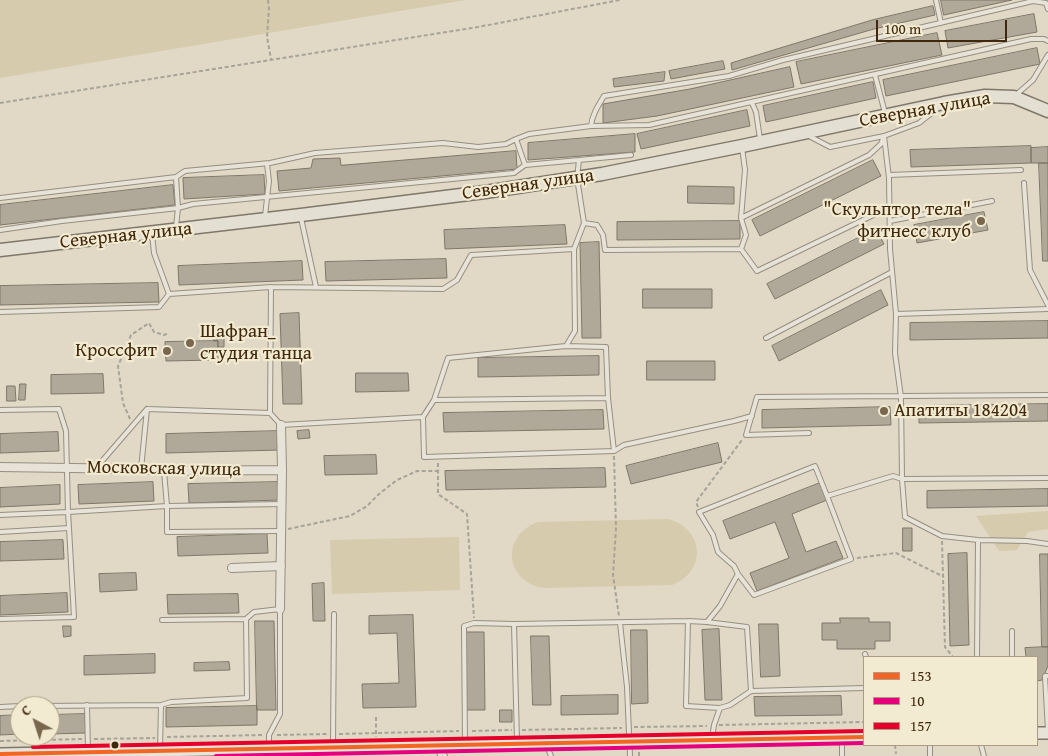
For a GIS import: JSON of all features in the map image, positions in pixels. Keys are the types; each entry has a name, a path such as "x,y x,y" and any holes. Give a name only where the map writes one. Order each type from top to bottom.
{"main road":[{"name":"Северная улица","path":"0,250 301,215 485,192 577,178 742,146 944,102 984,96 1014,97 1048,111"}],"street":[{"path":"280,609 281,425"},
{"name":"Московская улица","path":"0,467 141,468 164,471 282,470"},
{"path":"232,568 281,566"},
{"path":"0,754 160,751 184,753 333,747 368,751 439,751 465,745 863,737"}],"lane":[{"path":"936,0 941,23"},
{"path":"591,126 597,107 604,96 729,76 783,60 1033,1 1047,2 1048,9"},
{"path":"0,198 176,177 185,171 267,164 315,154 443,144 478,147 506,144 529,134 591,126 649,125 1031,39 1044,39 1048,41"},
{"path":"1014,97 1033,80 1048,55"},
{"path":"874,75 886,116"},
{"path":"802,133 830,147 884,136 919,123 944,102"},
{"path":"752,103 756,112 760,142"},
{"path":"884,136 889,175 892,272 896,314 895,353 901,397 902,479 905,517 942,536 1048,544"},
{"path":"742,218 869,155 881,144 884,136"},
{"path":"516,139 525,165"},
{"path":"741,249 746,235 742,218 745,170 742,146"},
{"path":"0,230 178,208 193,204 514,173 525,165 632,155"},
{"path":"566,346 575,331 574,249 584,223 577,178 579,160"},
{"path":"265,219 269,182 267,164"},
{"path":"889,175 1021,170"},
{"path":"175,230 178,208 176,177"},
{"path":"1024,183 1030,270 1048,305"},
{"path":"890,222 992,201"},
{"path":"741,249 756,271 890,207"},
{"path":"301,215 316,287"},
{"path":"584,223 597,226 603,235 605,250 741,249"},
{"path":"152,233 154,253 169,294"},
{"path":"0,312 159,306 169,294 271,287 444,288 457,280 471,255 574,249"},
{"path":"766,338 892,272"},
{"path":"271,287 270,413 281,425 422,417"},
{"path":"896,314 1048,309"},
{"path":"614,451 608,398 606,347 566,346 448,358 434,400 422,417 424,457 438,457 614,451 624,445 752,416"},
{"path":"809,432 746,434 757,397 1048,394"},
{"path":"434,400 608,398"},
{"path":"0,410 59,409 66,431 74,617 0,619"},
{"path":"147,409 270,413"},
{"path":"96,468 147,409"},
{"path":"141,468 147,409"},
{"path":"815,466 827,496 851,559 754,595 734,566 718,552 713,535 699,512 815,466"},
{"path":"164,471 167,532 281,531"},
{"path":"827,496 893,476 902,479 1048,478"},
{"path":"0,515 167,506 282,504"},
{"path":"0,532 69,528"},
{"path":"977,656 978,540"},
{"path":"707,622 720,606 738,574"},
{"path":"162,620 246,619 254,612 280,609 280,714 269,735 269,749"},
{"path":"333,747 334,614"},
{"path":"60,706 161,705 171,702 247,698 246,619"},
{"path":"688,621 686,706 720,708 730,705 751,690 863,688"},
{"path":"465,745 464,626 474,623 688,621 747,627 751,690"},
{"path":"620,623 630,727 630,756"},
{"path":"514,624 517,744"},
{"path":"1012,631 1012,656"},
{"path":"1048,676 1045,676 1048,733"},
{"path":"87,705 88,752"},
{"path":"160,751 161,705"},
{"path":"712,740 720,708"},
{"path":"842,737 842,756"},
{"path":"546,743 551,756"},
{"path":"439,751 445,756"}],"path":[{"path":"268,0 267,37 271,59"},
{"path":"0,103 478,27 620,0"},
{"path":"133,425 123,403 118,366 132,335 150,323 154,332 164,335 169,333"},
{"path":"699,512 696,502 746,434"},
{"path":"614,451 616,528 612,575 620,623"},
{"path":"438,457 438,494 467,514 474,623"},
{"path":"281,531 350,516 367,506 396,480 417,471 438,471"},
{"path":"942,536 945,648 952,656"},
{"path":"851,559 896,554 944,577"},
{"path":"376,717 376,737"},
{"path":"0,741 863,722"},
{"path":"895,746 896,754"},
{"path":"639,750 639,756"}],"shaded area":[{"path":"0,0 466,0 0,78"},
{"path":"1048,511 1048,529 1028,532 1017,550 999,551 976,516"},
{"path":"668,519 680,524 689,532 695,541 697,551 696,561 691,571 683,579 672,585 544,588 531,584 521,577 515,568 512,558 513,547 517,537 538,522"},
{"path":"459,537 460,590 332,594 330,540"}],"building":[{"path":"941,0 1012,0 944,15"},
{"path":"933,6 935,15 874,29 732,70 731,63 872,20"},
{"path":"1034,14 1037,32 948,48 945,31"},
{"path":"937,33 942,55 801,84 796,62"},
{"path":"1037,48 1040,64 886,96 883,80"},
{"path":"723,61 725,69 671,79 669,71"},
{"path":"790,67 794,87 657,116 603,123 603,104 690,89"},
{"path":"665,72 664,81 614,87 613,79"},
{"path":"873,82 876,98 766,122 763,106"},
{"path":"747,110 750,126 641,149 637,134"},
{"path":"635,134 635,152 528,160 528,143"},
{"path":"1031,146 1031,163 911,167 910,150"},
{"path":"1048,147 1048,163 1031,163 1031,148"},
{"path":"516,151 517,169 279,191 277,171 311,168 313,159 340,158 341,165"},
{"path":"873,160 881,176 760,236 752,220"},
{"path":"1039,163 1048,163 1048,261 1043,261"},
{"path":"264,175 265,194 184,199 183,178"},
{"path":"173,185 175,205 0,225 0,205"},
{"path":"688,186 734,187 734,204 688,203"},
{"path":"984,212 988,230 917,243 914,225"},
{"path":"740,221 740,239 617,240 617,222"},
{"path":"565,225 567,244 445,249 444,230"},
{"path":"876,229 884,244 775,299 767,284"},
{"path":"599,242 601,338 582,338 580,243"},
{"path":"446,259 447,278 326,281 325,262"},
{"path":"302,261 303,280 179,285 178,266"},
{"path":"158,283 159,302 0,305 0,286"},
{"path":"643,289 712,289 712,308 643,308"},
{"path":"881,290 888,305 779,361 772,346"},
{"path":"299,313 302,404 283,404 280,314"},
{"path":"1048,321 1048,338 910,340 910,323"},
{"path":"215,333 224,333 224,347 218,347 218,341 214,341"},
{"path":"218,341 218,360 166,361 165,342"},
{"path":"599,356 599,375 478,377 478,358"},
{"path":"647,361 715,361 715,380 647,380"},
{"path":"356,373 408,373 409,391 356,392"},
{"path":"103,374 104,393 51,394 51,375"},
{"path":"20,384 26,384 25,400 19,400"},
{"path":"7,386 15,386 16,401 7,401"},
{"path":"1048,404 1048,421 919,423 919,406"},
{"path":"890,407 891,425 762,428 762,410"},
{"path":"603,410 604,429 444,432 443,413"},
{"path":"309,430 310,438 298,439 297,431"},
{"path":"279,431 280,450 166,453 166,434"},
{"path":"58,432 59,451 0,453 0,434"},
{"path":"718,443 722,462 631,484 626,466"},
{"path":"376,455 377,474 325,475 324,456"},
{"path":"605,468 606,487 446,490 445,471"},
{"path":"153,482 154,501 79,504 78,485"},
{"path":"278,482 279,500 189,503 188,484"},
{"path":"820,483 827,500 792,514 806,552 836,541 843,558 757,591 750,573 789,558 775,522 730,539 723,521"},
{"path":"60,485 60,504 0,507 0,488"},
{"path":"1048,489 1048,506 927,508 927,491"},
{"path":"903,528 912,528 912,551 903,551"},
{"path":"267,534 268,553 178,556 177,537"},
{"path":"63,540 64,559 0,561 0,542"},
{"path":"967,553 969,645 950,646 948,554"},
{"path":"1040,554 1048,554 1048,647 1042,647"},
{"path":"136,573 137,590 100,592 99,574"},
{"path":"324,583 325,621 313,621 312,584"},
{"path":"67,593 68,612 0,615 0,596"},
{"path":"238,594 239,613 168,614 167,595"},
{"path":"413,615 416,707 363,708 362,684 399,683 397,633 369,634 369,616"},
{"path":"840,618 869,618 869,622 890,622 890,641 875,641 875,649 837,649 837,640 822,640 822,623 840,623"},
{"path":"255,621 274,621 276,710 257,710"},
{"path":"759,624 778,624 780,676 761,677"},
{"path":"63,626 71,626 71,636 64,637"},
{"path":"719,629 722,700 705,700 702,630"},
{"path":"631,630 647,630 648,703 632,704"},
{"path":"465,632 484,632 485,710 466,710"},
{"path":"531,636 549,636 551,705 533,705"},
{"path":"1048,647 1048,666 1042,680 1038,681 1038,656 1026,656 1025,648"},
{"path":"155,654 155,673 84,675 84,656"},
{"path":"229,662 230,670 194,671 194,663"},
{"path":"618,695 618,714 561,715 561,696"},
{"path":"841,696 842,715 755,716 754,697"},
{"path":"257,706 257,725 166,727 166,708"},
{"path":"500,710 512,710 512,722 500,722"},
{"path":"85,714 86,733 60,734 60,715"},
{"path":"0,716 10,716 10,734 0,735"}],"transit line":[{"name":"157","path":"33,747 863,731"},
{"name":"153","path":"0,754 863,737"},
{"name":"10","path":"216,756 863,743"}],"place":[{"name":"\"Скульптор тела\" фитнесс клуб","path":"981,221"},
{"name":"Шафран_ студия танца","path":"190,343"},
{"name":"Кроссфит","path":"167,351"},
{"name":"Апатиты 184204","path":"884,411"}]}
